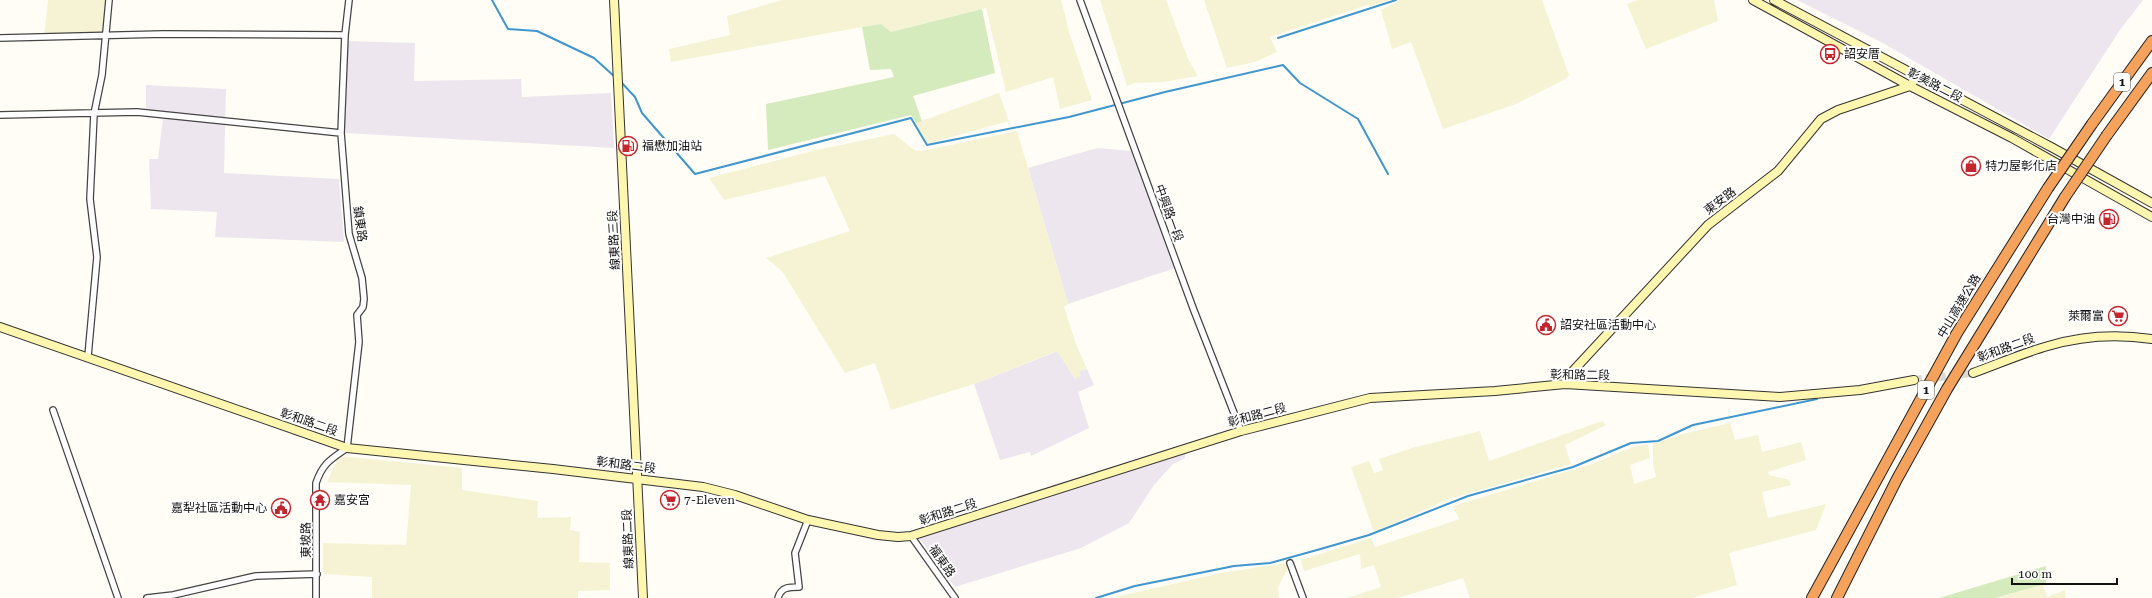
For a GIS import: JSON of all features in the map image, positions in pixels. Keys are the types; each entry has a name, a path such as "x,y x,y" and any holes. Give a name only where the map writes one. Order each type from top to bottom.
{"highway":[{"name":"中山高速公路","path":"1812,598 1957,333 2048,188 2152,41"},
{"name":"1","path":"1837,598 1897,479 1947,389 2065,197 2107,135 2152,73"}],"main road":[{"name":"線東路三段","path":"614,0 638,478"},
{"name":"彰美路二段","path":"1753,0 1910,86 2012,138 2152,216"},
{"name":"彰美路二段","path":"1774,0 2152,203"},
{"path":"1910,86 1917,76"},
{"name":"東安路","path":"1565,384 1572,372 1708,225 1778,171 1821,119 1838,110 1910,86"},
{"path":"2107,192 2113,182"},
{"name":"彰和路二段","path":"0,327 88,356 347,448 638,478 703,487 735,495 808,520 878,535 898,537 911,536 1241,431 1370,398 1495,391 1565,384 1780,397 1860,390 1914,380"},
{"name":"彰和路二段","path":"1973,373 2048,346 2079,339 2118,336 2152,339"},
{"name":"線東路二段","path":"638,478 643,598"}],"street":[{"path":"88,356 97,257 90,199 94,114 102,75 108,0"},
{"name":"鎮東路","path":"347,448 359,342 357,315 363,307 364,298 362,278 349,234 341,133 345,35 349,0"},
{"name":"中興路一段","path":"1080,0 1116,98 1121,107 1193,308 1241,431"},
{"path":"0,38 106,35 345,35"},
{"path":"1856,57 1862,47"},
{"path":"0,115 137,112 341,133"},
{"path":"53,410 118,598"},
{"name":"東坡路","path":"316,598 316,483 321,469 327,462 347,448"},
{"path":"778,598 780,592 786,588 799,587 795,553 808,520"},
{"name":"福東路","path":"911,536 955,598"},
{"path":"1290,562 1303,598"},
{"path":"147,598 173,595 256,576 317,574"}],"shaded area":[{"path":"48,0 107,0 104,38 44,38"},
{"path":"782,0 1061,0 1070,35 1092,100 1060,109 1053,77 1006,92 986,8 891,32 881,24 671,62 669,49 730,35 727,16"},
{"path":"1100,0 1166,0 1188,59 1198,76 1163,82 1135,83 1127,86"},
{"path":"1204,0 1391,0 1372,6 1367,5 1270,37 1277,52 1255,62 1227,68"},
{"path":"1401,0 1542,0 1569,75 1566,79 1516,104 1443,129 1411,42 1392,49 1381,10"},
{"path":"1638,0 1714,0 1718,21 1646,49 1627,4"},
{"path":"1797,0 2143,0 2120,30 2049,139 1881,42"},
{"path":"347,41 415,43 414,81 521,79 522,97 611,93 614,148 344,133"},
{"path":"146,85 226,89 224,173 339,179 344,242 215,237 217,212 151,209 149,159 158,159 163,118 146,117"},
{"path":"999,93 1009,121 926,144 916,123"},
{"path":"1017,131 1068,304 1064,307 1076,344 1087,369 1079,371 1081,376 1075,379 1057,351 974,384 891,410 875,363 845,373 782,271 766,258 850,231 825,176 724,200 709,178 816,150 894,134 914,150 922,151"},
{"path":"1097,148 1132,151 1175,268 1068,304 1028,168"},
{"path":"1058,351 1075,379 1079,371 1087,369 1094,385 1078,392 1089,428 1031,456 1030,452 1000,460 974,384"},
{"path":"1602,421 1606,425 1565,445 1571,464 1449,499 1374,532 1351,467 1369,461 1374,473 1383,470 1379,459 1412,448 1480,431 1489,461"},
{"path":"1730,423 1735,440 1758,435 1762,452 1801,442 1806,460 1768,472 1769,475 1789,480 1791,485 1762,492 1768,518 1826,504 1816,530 1729,553 1737,585 1692,598 1470,598 1463,578 1398,598 1347,598 1381,587 1374,565 1361,569 1360,554 1304,571 1301,560 1371,538 1375,547 1445,524 1459,519 1453,506 1592,464 1633,447 1648,444 1650,458 1630,465 1634,484 1656,477 1653,463 1653,444 1682,434"},
{"path":"1183,453 1185,454 1185,458 1173,464 1154,485 1129,523 1081,548 955,587 919,538"},
{"path":"339,456 462,468 462,490 538,501 537,518 571,517 570,530 580,532 579,562 610,563 610,590 578,591 578,598 372,598 372,577 323,574 323,543 406,545 411,485 327,482"},
{"path":"1287,563 1287,570 1278,587 1279,598 1111,598 1221,573"},
{"path":"2043,585 2047,597 2065,590 2066,598 1996,598"}],"green space":[{"path":"982,9 995,73 913,96 922,121 916,123 911,115 768,150 766,104 894,77 891,69 870,70 862,27 881,24 891,32"},
{"path":"2046,566 2046,584 1995,598 1939,598"}],"waterway":[{"path":"492,0 508,29 537,31 594,58 615,77"},
{"path":"1278,38 1396,0"},
{"path":"620,81 635,97 642,113 695,174 911,118 927,145 1069,117 1165,92 1283,65 1300,83 1358,119 1388,174"},
{"path":"1096,598 1135,586 1234,566 1270,563 1369,535 1468,496 1573,467 1631,443 1658,441 1693,425 1817,399"}],"tunnel":[{"path":"1914,380 1973,373"}],"place":[{"name":"詔安厝","path":"1830,54"},
{"name":"福懋加油站","path":"628,146"},
{"name":"特力屋彰化店","path":"1971,166"},
{"name":"台灣中油","path":"2109,219"},
{"name":"萊爾富","path":"2118,316"},
{"name":"詔安社區活動中心","path":"1546,325"},
{"name":"嘉安宮","path":"320,500"},
{"name":"7-Eleven","path":"670,500"},
{"name":"嘉犁社區活動中心","path":"281,508"}]}
